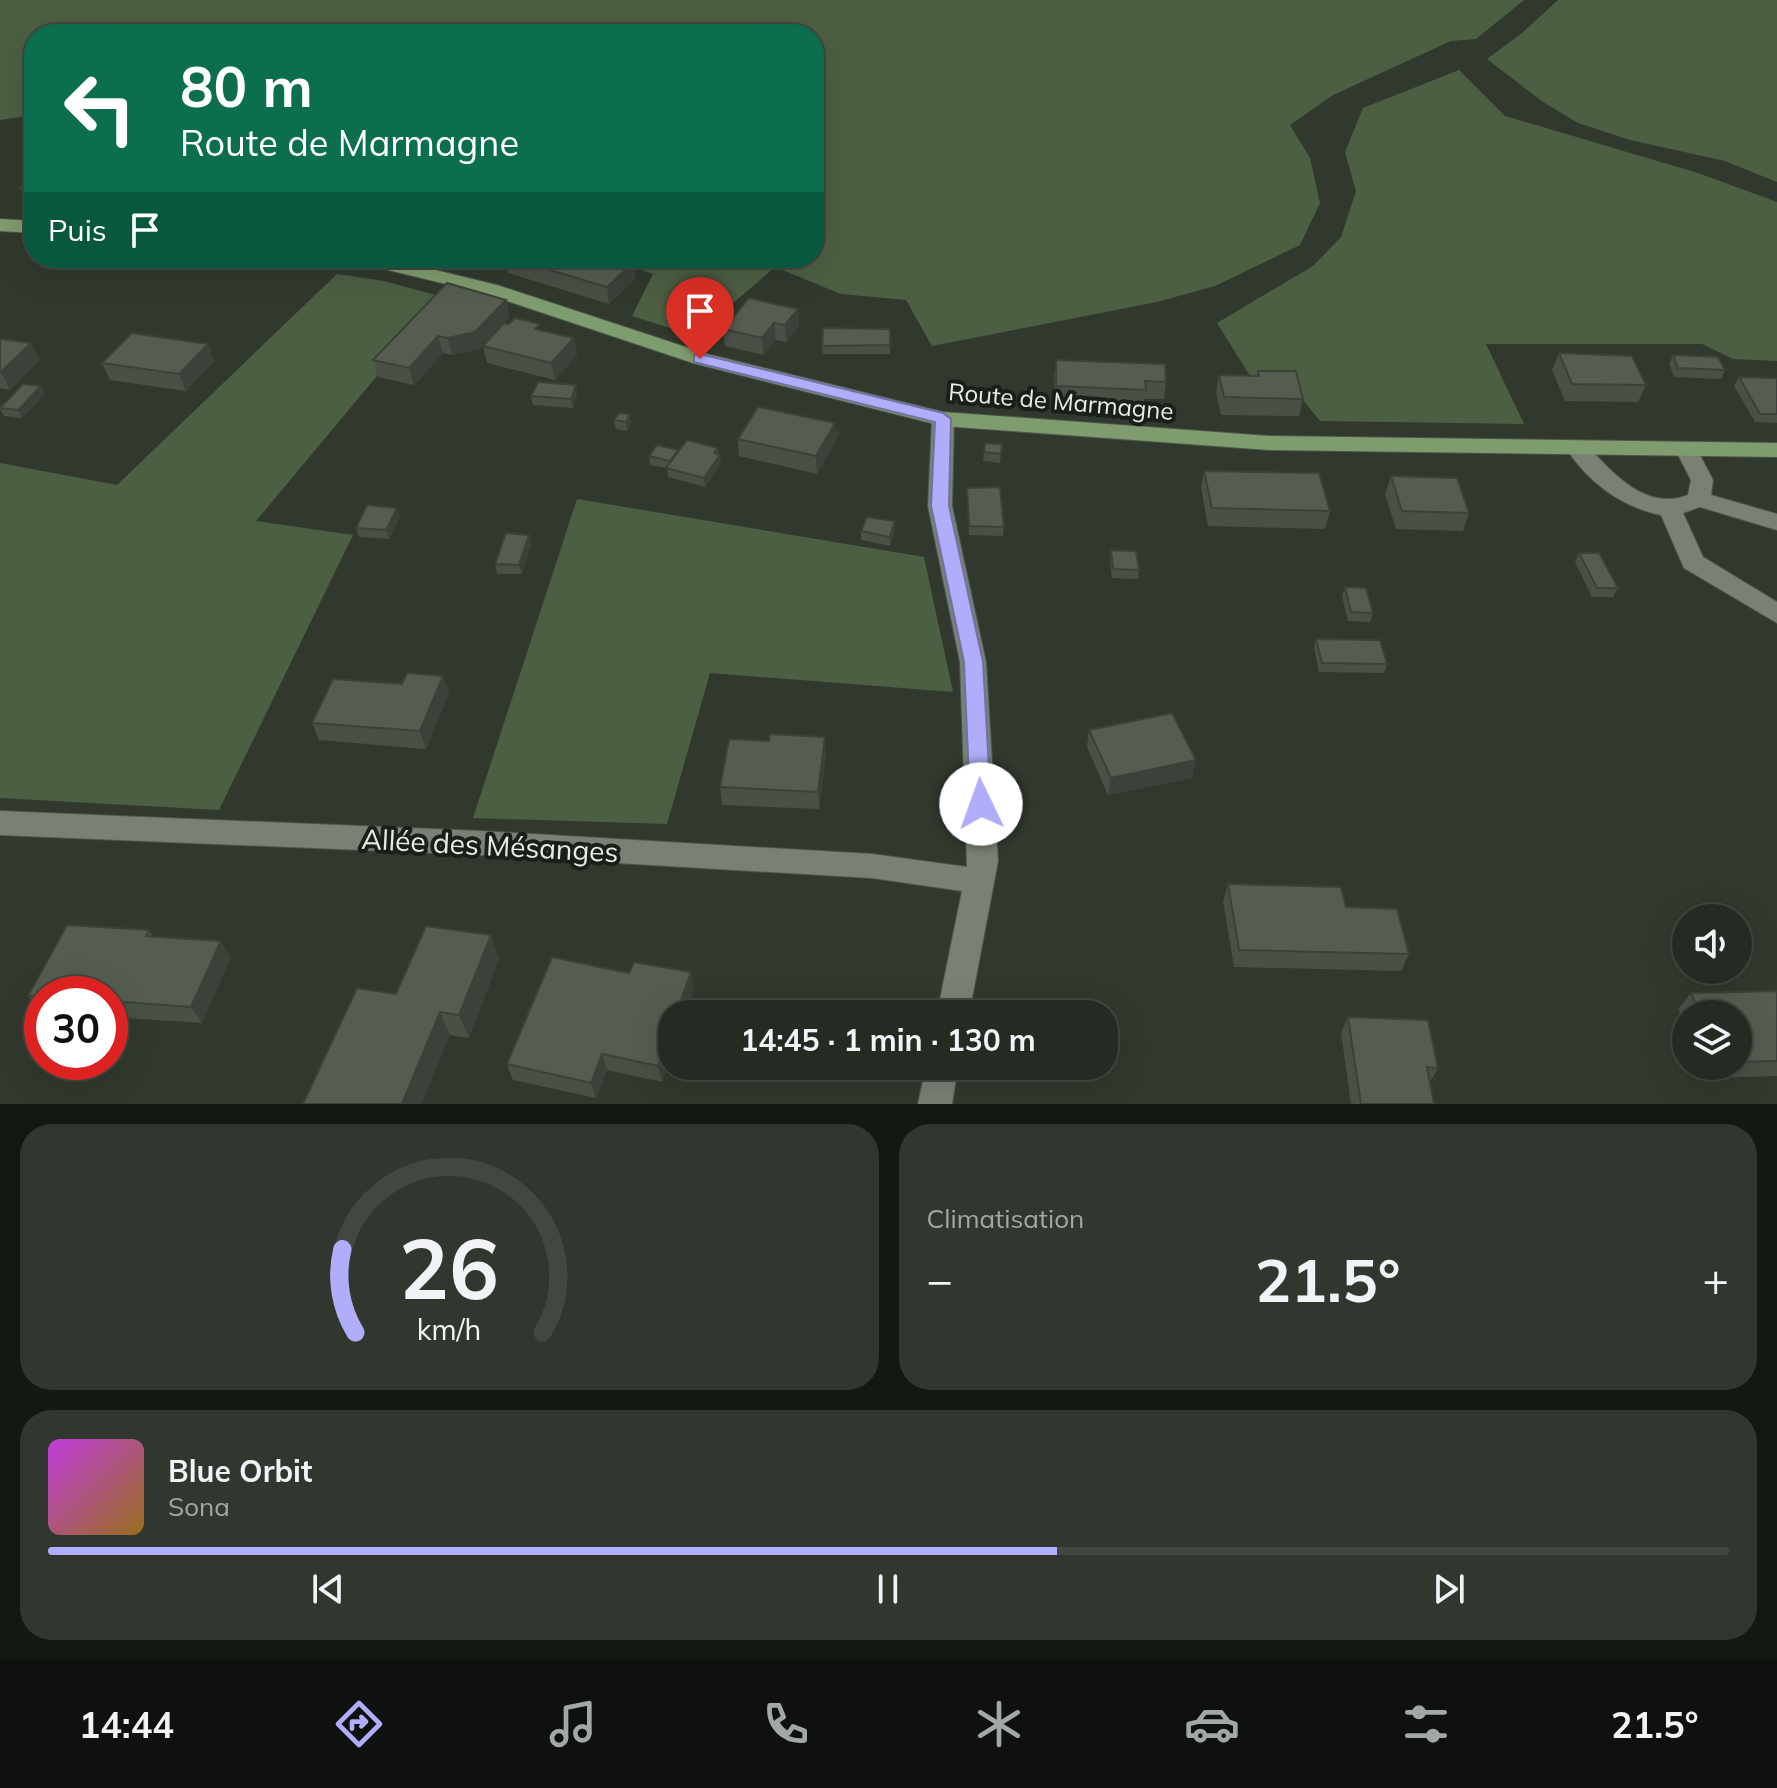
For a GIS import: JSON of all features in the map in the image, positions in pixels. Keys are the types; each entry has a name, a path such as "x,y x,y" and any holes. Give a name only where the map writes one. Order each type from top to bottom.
{"main road":[{"path":"0,225 24,226"},
{"name":"Route de Marmagne","path":"403,268 490,289 700,359 943,419 1269,443 1777,450"}],"street":[{"path":"943,419 940,506 973,662 983,861 956,1000"},
{"path":"1577,448 1609,485 1639,501 1669,507 1689,505 1699,499 1777,522"},
{"path":"1687,451 1702,480 1699,499"},
{"path":"1669,507 1693,562 1777,614"},
{"name":"Allée des Mésanges","path":"0,823 481,843 872,866 979,881"},
{"path":"935,1104 939,1080"}],"green space":[{"path":"0,0 1524,0 1476,39 1451,41 1333,95 1290,125 1310,158 1320,203 1300,245 1215,286 1157,302 932,346 906,300 841,294 777,268 824,268 824,24 24,24 24,116 0,120"},
{"path":"1558,0 1777,0 1777,182 1725,161 1630,140 1578,123 1543,102 1487,59"},
{"path":"1459,70 1505,116 1698,173 1777,202 1777,361 1733,359 1702,344 1486,344 1524,424 1320,421 1290,384 1254,382 1217,323 1313,266 1341,237 1356,191 1345,152 1363,108"},
{"path":"637,268 774,268 695,336 632,316 653,274"},
{"path":"337,274 384,281 443,297 256,521 353,535 219,810 0,798 0,463 117,485"},
{"path":"577,499 924,557 953,692 710,673 667,824 473,818"}],"building":[{"path":"543,268 628,268 607,287"},
{"path":"447,283 506,300 475,332 448,338 438,336 409,368 373,360"},
{"path":"749,298 798,309 785,325 774,323 762,338 723,329"},
{"path":"515,318 540,324 535,329 574,338 551,363 483,346 504,323 509,324"},
{"path":"823,328 890,329 890,345 822,346"},
{"path":"132,333 208,344 179,374 102,363"},
{"path":"0,339 31,343 1,372 0,372"},
{"path":"1559,353 1632,356 1646,385 1572,384"},
{"path":"1673,355 1718,357 1725,370 1678,368"},
{"path":"1056,360 1165,364 1166,382 1145,381 1146,390 1056,386"},
{"path":"1258,371 1296,371 1303,399 1224,397 1219,375 1259,376"},
{"path":"1739,377 1776,378 1777,414 1760,414"},
{"path":"538,382 576,385 571,399 531,396"},
{"path":"23,384 41,386 18,410 0,408"},
{"path":"758,407 835,423 816,456 738,439"},
{"path":"619,413 630,414 626,422 614,420"},
{"path":"687,440 718,448 714,453 720,455 704,478 666,468"},
{"path":"985,443 1002,444 1001,454 984,452"},
{"path":"657,445 678,450 670,461 649,456"},
{"path":"1204,471 1319,473 1330,511 1212,508"},
{"path":"1391,476 1457,478 1469,513 1402,511"},
{"path":"1000,487 1004,527 969,526 967,488"},
{"path":"367,505 397,508 386,530 356,528"},
{"path":"867,517 895,521 890,537 861,531"},
{"path":"506,533 529,535 519,565 495,564"},
{"path":"1111,550 1136,551 1139,570 1113,569"},
{"path":"1579,553 1599,553 1618,588 1597,588"},
{"path":"1345,587 1366,588 1373,613 1351,612"},
{"path":"1316,639 1380,640 1387,664 1322,663"},
{"path":"407,673 443,676 420,731 312,723 333,679 402,684"},
{"path":"1172,713 1196,760 1111,778 1089,730"},
{"path":"770,734 825,737 818,792 720,787 729,739 769,741"},
{"path":"1228,884 1341,887 1346,907 1397,909 1409,954 1239,950"},
{"path":"67,925 149,930 146,936 221,941 191,1007 128,1002 128,976 39,976"},
{"path":"426,926 491,935 459,1015 440,1012 402,1104 303,1104 357,988 396,994"},
{"path":"552,957 629,973 634,962 691,972 681,1000 658,1000 658,1066 602,1054 591,1083 507,1064"},
{"path":"1777,991 1777,1061 1752,1062 1752,1000 1694,1000 1691,993"},
{"path":"1348,1017 1428,1020 1438,1068 1427,1067 1434,1104 1361,1104"}],"route":[{"path":"700,359 943,419 940,506 973,662 981,804"}]}
